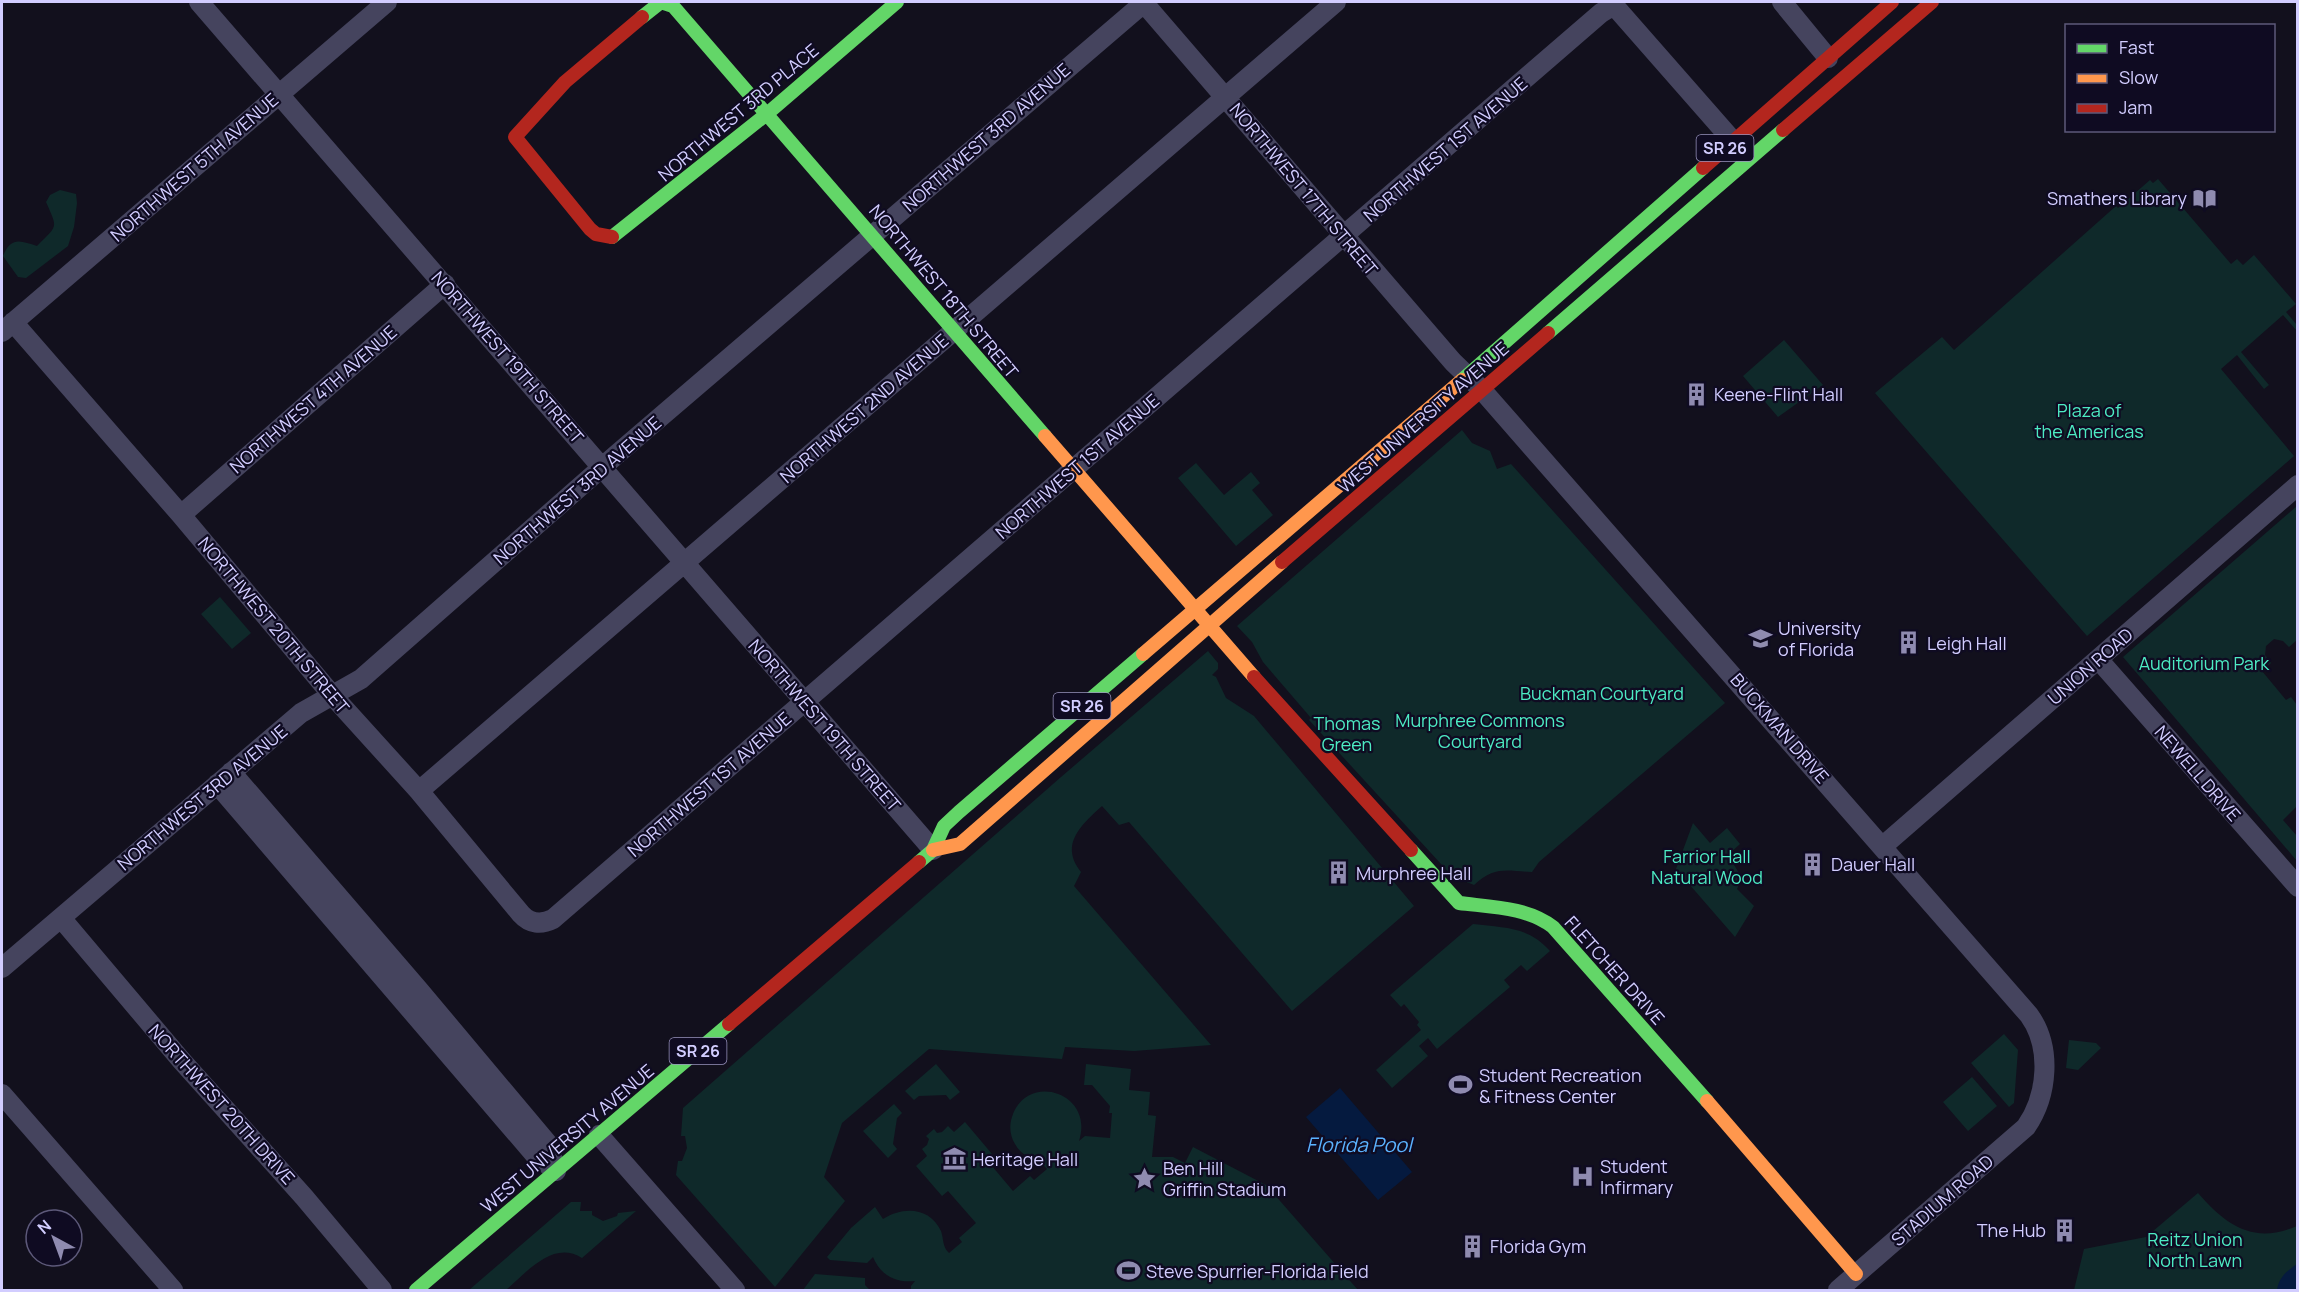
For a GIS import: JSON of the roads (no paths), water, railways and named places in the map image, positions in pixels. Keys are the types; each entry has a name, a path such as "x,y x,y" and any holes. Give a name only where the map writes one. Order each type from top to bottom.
{"main road":[{"name":"NORTHWEST 3RD PLACE","path":"661,2 606,47 532,114 515,136 596,234 611,237 768,113 897,2"},
{"name":"NORTHWEST 18TH STREET","path":"661,2 673,6 768,113 1073,470 1196,608"},
{"name":"WEST UNIVERSITY AVENUE","path":"416,1290 933,850 944,826 1466,375 1892,2"},
{"name":"WEST UNIVERSITY AVENUE","path":"933,850 960,844 1210,625 1932,2"},
{"name":"FLETCHER DRIVE","path":"1196,608 1459,903 1526,912 1553,927 1742,1140 1856,1274"}],"street":[{"name":"NORTHWEST 19TH STREET","path":"199,2 933,850"},
{"name":"NORTHWEST 5TH AVENUE","path":"7,327 387,2"},
{"name":"NORTHWEST 17TH STREET","path":"1144,2 1466,375"},
{"name":"NORTHWEST 3RD AVENUE","path":"2,968 301,713 361,679 602,467 1144,2"},
{"name":"NORTHWEST 2ND AVENUE","path":"418,791 1336,2"},
{"path":"1782,2 1828,58"},
{"path":"1613,3 1749,160"},
{"name":"NORTHWEST 1ST AVENUE","path":"538,923 553,919 1613,3"},
{"name":"NORTHWEST 4TH AVENUE","path":"181,514 445,284"},
{"name":"NORTHWEST 20TH STREET","path":"7,327 181,514 332,695 418,791 521,914 527,920 538,923"},
{"name":"BUCKMAN DRIVE","path":"1466,375 1482,390 1883,846 2035,1023 2042,1040 2044,1058 2039,1103"},
{"name":"UNION ROAD","path":"1883,846 2298,485"},
{"name":"NEWELL DRIVE","path":"2098,659 2298,887"},
{"path":"224,778 387,967 536,1155 556,1171"},
{"name":"NORTHWEST 20TH DRIVE","path":"61,918 382,1290"},
{"path":"2,1094 173,1290"},
{"name":"STADIUM ROAD","path":"1838,1290 2023,1130 2039,1103"},
{"path":"599,1135 735,1290"}],"water":[{"name":"Florida Pool","path":"1340,1088 1412,1172 1378,1200 1306,1117"},
{"path":"2297,1264 2297,1290 2277,1290 2282,1278"}],"place":[{"name":"Smathers Library","path":"2205,198"},
{"name":"Keene-Flint Hall","path":"1696,394"},
{"name":"University of Florida","path":"1760,638"},
{"name":"Leigh Hall","path":"1909,643"},
{"name":"Dauer Hall","path":"1813,864"},
{"name":"Murphree Hall","path":"1338,873"},
{"name":"Student Recreation & Fitness Center","path":"1461,1085"},
{"name":"Heritage Hall","path":"954,1159"},
{"name":"Student Infirmary","path":"1582,1176"},
{"name":"Ben Hill Griffin Stadium","path":"1145,1178"},
{"name":"The Hub","path":"2064,1230"},
{"name":"Florida Gym","path":"1472,1246"},
{"name":"Steve Spurrier-Florida Field","path":"1128,1271"}],"park label":[{"name":"Plaza of the Americas","path":"2089,420"},
{"name":"Auditorium Park","path":"2204,663"},
{"name":"Buckman Courtyard","path":"1602,693"},
{"name":"Murphree Commons Courtyard","path":"1480,730"},
{"name":"Thomas Green","path":"1347,733"},
{"name":"Farrior Hall Natural Wood","path":"1707,866"},
{"name":"Reitz Union North Lawn","path":"2195,1249"}]}
